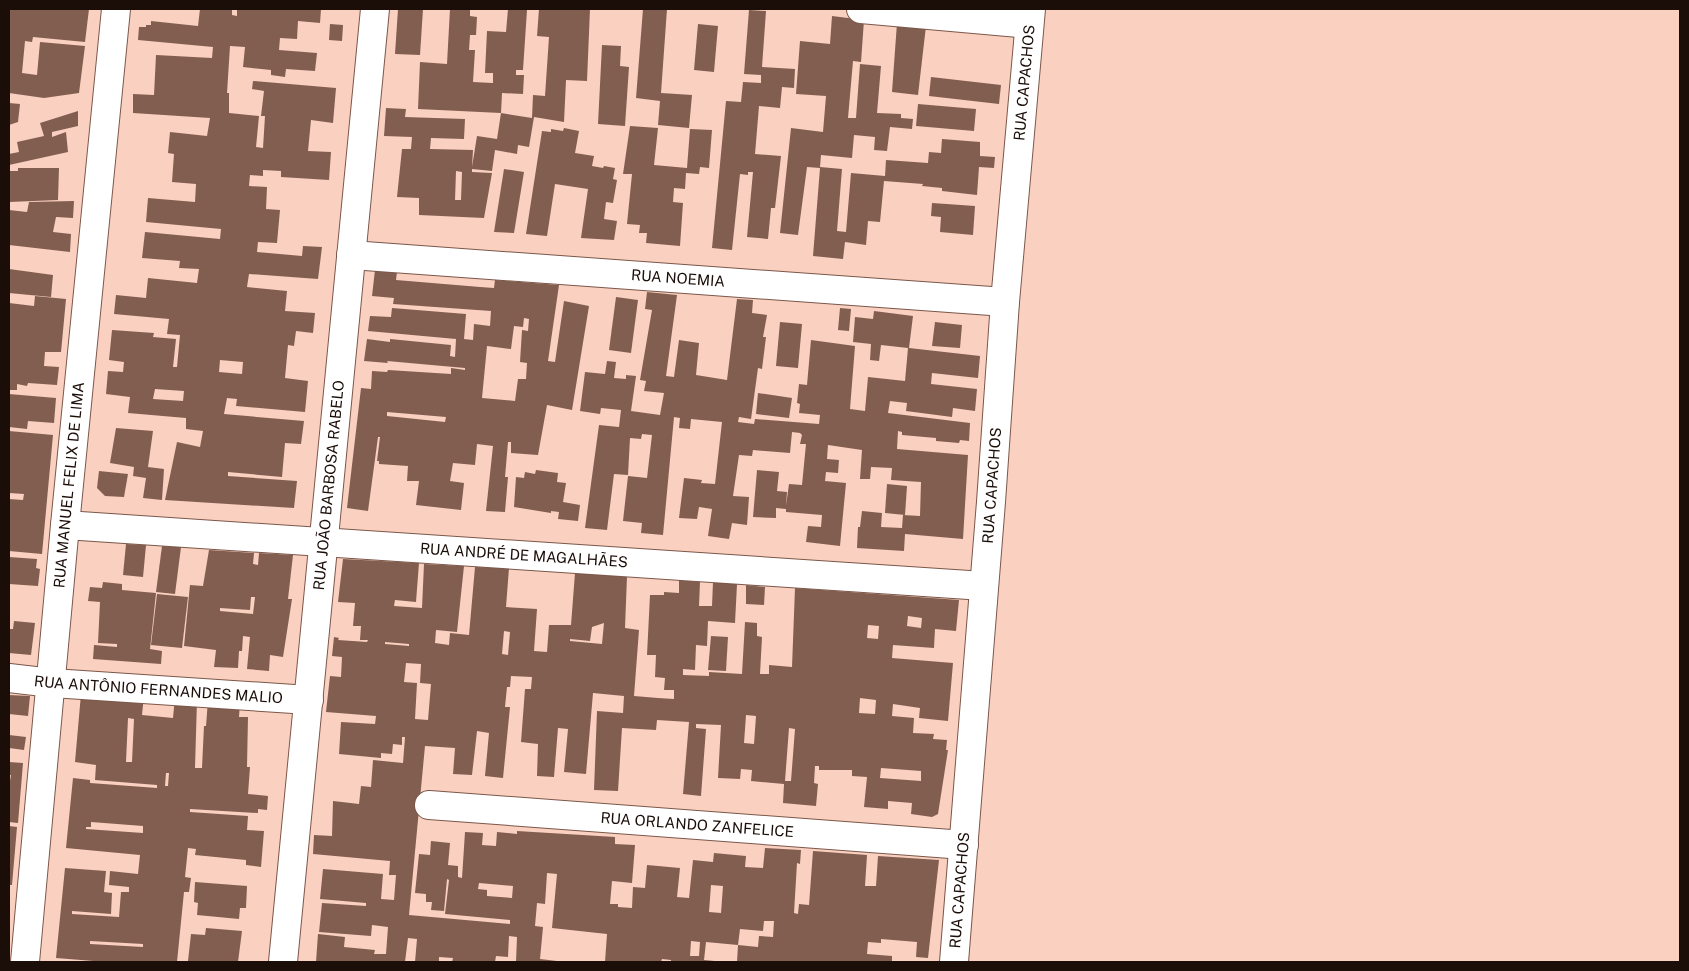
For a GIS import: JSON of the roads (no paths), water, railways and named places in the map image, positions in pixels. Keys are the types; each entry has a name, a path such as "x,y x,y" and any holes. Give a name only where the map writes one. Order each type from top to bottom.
{"street":[{"name":"RUA MANUEL FELIX DE LIMA","path":"25,962 52,684 65,525 116,9"},
{"name":"RUA JOÃO BARBOSA RABELO","path":"284,962 375,9"},
{"path":"861,9 1030,16"},
{"name":"RUA CAPACHOS","path":"954,962 1005,302 1030,16"},
{"name":"RUA NOEMIA","path":"351,255 1005,302"},
{"name":"RUA ANDRÉ DE MAGALHÃES","path":"65,525 984,586"},
{"name":"RUA ANTÔNIO FERNANDES MALIO","path":"9,678 52,684 309,700"},
{"name":"RUA ORLANDO ZANFELICE","path":"429,805 964,845"}]}
